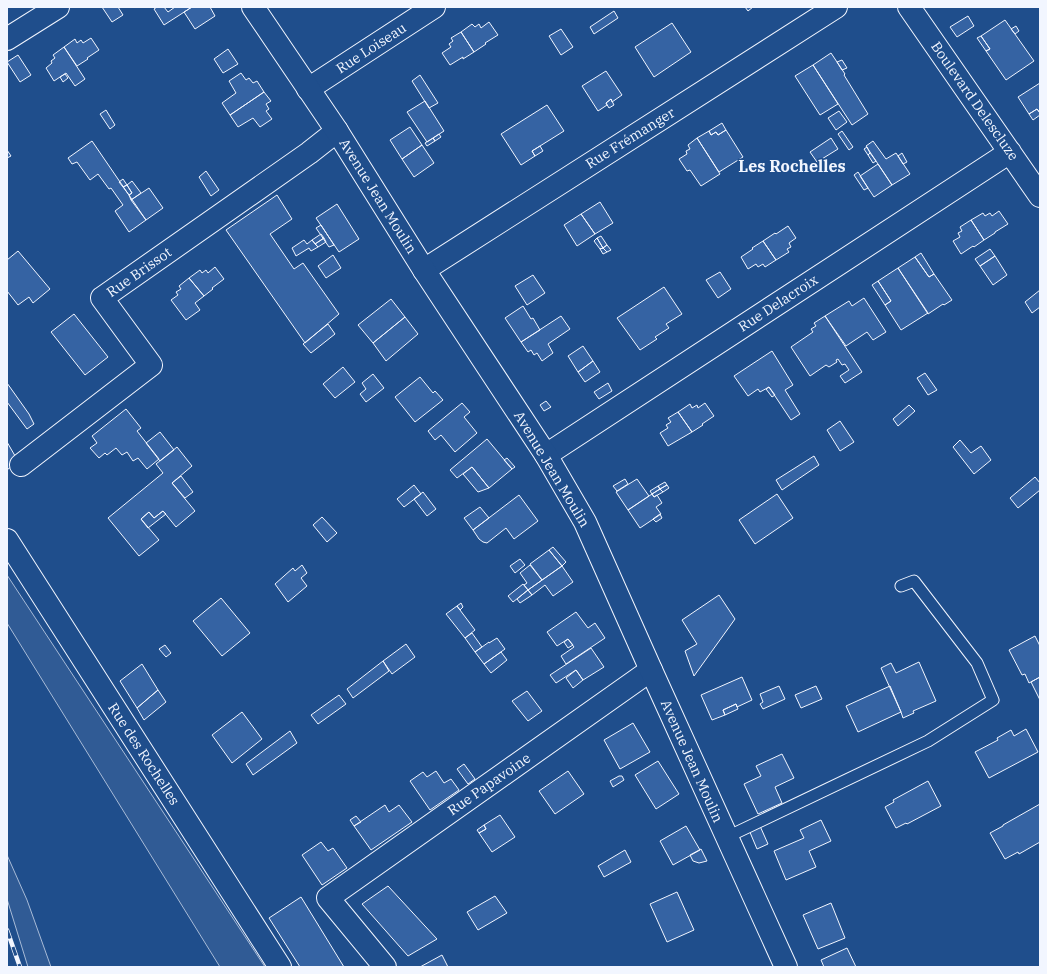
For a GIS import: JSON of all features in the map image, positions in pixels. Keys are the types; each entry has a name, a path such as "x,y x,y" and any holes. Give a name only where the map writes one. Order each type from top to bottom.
{"street":[{"path":"7,39 58,7"},
{"name":"Avenue Jean Moulin","path":"253,7 337,132 424,270 546,455 586,522 651,670 786,967"},
{"name":"Rue Loiseau","path":"308,89 434,7"},
{"name":"Rue Frémanger","path":"424,270 836,7"},
{"name":"Boulevard Delescluze","path":"909,7 1040,196"},
{"name":"Rue Brissot","path":"21,465 150,364 102,298 309,154 337,132"},
{"name":"Rue Delacroix","path":"546,455 1010,152"},
{"name":"Rue des Rochelles","path":"7,540 280,967"},
{"name":"Rue Papavoine","path":"385,967 328,898 651,670"}],"lane":[{"path":"727,837 928,741 993,700 977,663 914,581 901,586"}],"shaded area":[{"path":"7,575 265,967 220,967 7,623"},
{"path":"7,855 27,900 51,967 28,967 7,899"}],"building":[{"path":"102,7 118,7 123,15 112,22"},
{"path":"157,7 164,7 168,12 175,7 192,7 164,25 154,9"},
{"path":"192,7 210,7 215,16 195,29 184,12"},
{"path":"745,7 753,7 748,11"},
{"path":"614,11 618,18 594,34 590,27"},
{"path":"968,16 974,26 957,37 950,27"},
{"path":"1005,20 1034,61 1006,80 986,51 990,49 981,36"},
{"path":"489,22 498,35 474,52 461,32 472,24 475,27 479,24 481,28"},
{"path":"672,23 691,52 654,77 635,47"},
{"path":"1016,26 1019,31 1015,34 1011,29"},
{"path":"561,29 573,47 561,55 549,36"},
{"path":"461,32 474,52 450,65 442,53 451,47 449,44 453,41 451,38"},
{"path":"981,36 990,49 986,51 977,38"},
{"path":"91,38 99,50 77,66 64,47 75,39 77,43 81,40 83,43"},
{"path":"64,47 85,79 75,86 66,73 54,81 46,68 55,58 53,55"},
{"path":"228,49 238,64 223,73 214,59"},
{"path":"831,53 868,114 852,125 813,65"},
{"path":"18,55 31,75 20,82 7,62"},
{"path":"842,60 847,68 842,70 837,62"},
{"path":"813,65 838,104 820,115 795,76"},
{"path":"606,71 622,95 612,102 611,99 606,103 607,105 598,111 582,86"},
{"path":"241,73 246,80 249,78 253,83 257,81 264,92 230,115 222,103 236,93 229,81"},
{"path":"65,74 68,78 63,82 60,77"},
{"path":"420,75 438,103 429,108 412,81"},
{"path":"1040,83 1040,113 1037,109 1029,114 1018,97"},
{"path":"264,92 271,101 266,104 269,109 266,111 272,119 260,127 253,118 238,127 230,115"},
{"path":"611,99 614,105 609,108 606,103"},
{"path":"425,101 444,131 427,142 407,112"},
{"path":"547,105 564,131 532,151 535,156 521,165 501,134"},
{"path":"1037,109 1040,115 1033,120 1029,114"},
{"path":"106,110 115,125 110,129 100,114"},
{"path":"839,111 847,122 836,130 828,118"},
{"path":"722,123 726,130 718,135 716,132 711,135 709,131"},
{"path":"410,127 422,145 402,159 390,140"},
{"path":"726,130 743,157 719,172 697,138 709,131 711,135 716,132 718,135"},
{"path":"842,131 853,147 849,150 838,134"},
{"path":"439,134 441,137 435,141 433,138"},
{"path":"433,138 435,141 427,146 425,143"},
{"path":"697,138 720,174 701,186 690,170 687,171 679,159 687,154 686,151 690,149 688,145"},
{"path":"831,138 838,149 817,162 810,152"},
{"path":"92,141 146,220 129,232 115,211 123,205 111,188 109,189 98,174 90,180 77,162 72,164 68,158"},
{"path":"873,141 886,159 896,153 910,174 892,185 866,146"},
{"path":"422,145 434,163 414,177 402,159"},
{"path":"540,146 543,151 535,156 532,151"},
{"path":"867,147 870,153 868,155 864,149"},
{"path":"7,150 11,156 7,158"},
{"path":"870,153 876,161 873,163 868,155"},
{"path":"902,153 907,162 903,164 898,156"},
{"path":"878,164 892,185 874,197 860,176"},
{"path":"206,171 219,190 211,196 199,177"},
{"path":"858,172 868,188 864,190 854,175"},
{"path":"123,179 127,185 123,187 119,182"},
{"path":"132,181 141,193 131,200 129,195 132,193 127,185"},
{"path":"127,185 132,193 129,195 123,187"},
{"path":"149,188 163,208 146,220 131,200"},
{"path":"277,195 292,219 270,234 294,269 303,263 339,314 305,343 226,230"},
{"path":"600,202 613,223 595,234 581,214"},
{"path":"337,204 359,239 339,252 316,218"},
{"path":"999,211 1008,224 984,240 971,220 983,213 985,216 990,213 992,216"},
{"path":"581,214 595,234 577,246 564,225"},
{"path":"971,220 984,240 961,254 953,241 960,237 958,233 962,231 960,227"},
{"path":"321,225 334,245 329,247 316,228"},
{"path":"788,226 796,238 789,243 791,247 787,249 789,252 776,260 763,241"},
{"path":"321,234 324,238 315,244 312,240"},
{"path":"601,236 607,245 603,248 597,238"},
{"path":"324,238 326,242 318,247 315,244"},
{"path":"597,238 603,248 600,249 594,241"},
{"path":"304,240 307,244 312,240 318,247 311,251 309,248 296,256 292,248"},
{"path":"763,241 776,260 765,267 763,264 758,267 756,264 748,269 741,257"},
{"path":"607,245 611,250 607,252 603,248"},
{"path":"603,248 607,252 603,254 600,249"},
{"path":"990,249 995,256 980,266 975,259"},
{"path":"18,251 50,289 33,303 29,297 18,305 7,291 7,260"},
{"path":"921,253 934,274 929,277 915,257"},
{"path":"333,255 341,268 326,278 318,266"},
{"path":"995,256 1007,275 993,285 980,266"},
{"path":"915,257 929,277 934,274 952,300 928,314 898,268"},
{"path":"215,267 224,279 204,296 189,278 200,270 202,273 206,270 208,273"},
{"path":"898,268 928,313 901,330 885,305 891,301 878,281"},
{"path":"720,272 731,289 718,298 706,280"},
{"path":"533,275 545,293 527,305 515,286"},
{"path":"189,278 204,296 195,303 200,310 186,320 171,300 178,295 176,292 181,289 179,286"},
{"path":"878,281 891,301 885,305 872,285"},
{"path":"664,287 682,314 666,324 669,328 655,337 657,339 640,350 617,318"},
{"path":"1040,290 1040,307 1032,313 1025,302"},
{"path":"864,298 886,332 873,340 867,332 846,346 825,316 849,301 852,306"},
{"path":"391,299 405,317 373,343 358,325"},
{"path":"523,306 531,319 533,318 540,330 521,342 505,318"},
{"path":"74,314 108,357 85,375 51,332"},
{"path":"561,316 570,329 548,344 553,353 542,361 537,353 534,355 531,350 528,352 521,342"},
{"path":"825,316 862,372 845,383 840,376 849,370 845,364 842,365 838,359 836,360 837,362 829,367 826,365 810,376 791,347 813,332 811,329 816,326 814,323"},
{"path":"405,317 418,334 386,361 373,343"},
{"path":"328,324 335,334 311,353 303,344"},
{"path":"583,346 593,361 578,372 568,356"},
{"path":"772,351 793,385 785,390 800,414 791,420 769,387 760,392 758,389 748,396 734,376"},
{"path":"593,361 600,372 585,382 578,372"},
{"path":"343,367 355,382 335,398 323,384"},
{"path":"925,373 937,390 928,395 917,378"},
{"path":"373,374 384,388 366,402 360,394 366,389 362,383"},
{"path":"420,377 433,393 435,391 443,400 415,422 395,397"},
{"path":"7,383 29,414 34,424 27,429 7,402"},
{"path":"608,383 612,391 599,399 594,392"},
{"path":"769,387 775,395 772,397 766,389"},
{"path":"546,401 551,407 544,411 540,405"},
{"path":"462,403 470,412 464,417 477,433 455,452 441,435 435,440 428,431"},
{"path":"705,403 714,416 692,432 678,412 690,404 692,408 697,405 698,408"},
{"path":"909,405 915,411 898,426 893,419"},
{"path":"126,409 141,428 137,431 159,459 147,469 138,458 133,461 127,452 122,455 116,448 107,455 105,453 99,458 90,448 97,443 92,436"},
{"path":"678,412 692,432 668,446 660,433 668,428 666,425 671,422 668,418"},
{"path":"840,421 854,442 840,451 827,430"},
{"path":"160,432 174,450 160,461 146,443"},
{"path":"487,439 512,469 489,488 472,467 457,478 450,470"},
{"path":"960,440 971,453 981,446 991,460 974,474 953,447"},
{"path":"7,442 18,461 7,470"},
{"path":"177,447 192,466 172,483 195,511 176,527 163,511 154,518 149,512 141,519 159,540 139,556 108,518 163,473 156,464"},
{"path":"814,456 819,465 782,490 776,480"},
{"path":"507,458 515,467 512,469 504,460"},
{"path":"472,467 489,488 478,492 463,474"},
{"path":"181,476 193,492 185,498 172,483"},
{"path":"1035,477 1040,483 1040,490 1018,508 1010,498"},
{"path":"625,479 628,484 617,491 613,486"},
{"path":"637,479 649,496 628,510 616,492"},
{"path":"665,482 667,485 660,489 658,486"},
{"path":"414,485 421,494 404,507 397,499"},
{"path":"667,485 669,488 663,492 660,489"},
{"path":"658,486 660,489 652,494 650,491"},
{"path":"660,489 663,492 654,497 652,494"},
{"path":"423,492 436,509 427,516 414,499"},
{"path":"652,494 654,497 657,495 662,503 656,507 661,514 640,528 628,510"},
{"path":"777,494 793,518 755,544 739,520"},
{"path":"519,495 538,521 514,539 506,528 487,543 479,539 473,530"},
{"path":"480,507 489,518 473,530 464,518"},
{"path":"163,511 166,514 148,528 141,519 149,512 154,518"},
{"path":"660,514 662,518 656,522 653,519"},
{"path":"322,517 337,533 327,542 313,525"},
{"path":"553,547 566,562 562,566 549,550"},
{"path":"549,550 562,566 542,580 530,564"},
{"path":"520,559 525,565 515,573 510,566"},
{"path":"302,565 307,573 301,578 307,586 288,602 275,584 293,568 295,571"},
{"path":"530,565 542,580 528,590 524,585 527,583 520,573"},
{"path":"562,566 573,582 553,596 545,585 532,595 528,590"},
{"path":"523,584 528,590 513,602 508,596"},
{"path":"528,590 532,595 520,603 517,599"},
{"path":"719,595 735,619 694,676 685,651 697,644 682,620"},
{"path":"221,598 250,633 222,656 193,621"},
{"path":"461,603 463,607 460,610 457,606"},
{"path":"457,606 475,630 465,638 446,614"},
{"path":"576,612 588,628 595,623 605,638 566,664 561,656 574,647 568,639 557,646 547,632"},
{"path":"472,633 482,647 475,652 465,638"},
{"path":"1035,636 1040,646 1040,677 1029,683 1025,674 1022,675 1009,650"},
{"path":"497,638 505,649 484,664 475,652"},
{"path":"568,639 573,645 568,648 564,642"},
{"path":"406,644 415,657 392,674 383,661"},
{"path":"165,645 171,653 166,657 159,649"},
{"path":"591,648 604,667 583,680 576,670 556,683 550,675"},
{"path":"501,652 507,660 491,673 484,664"},
{"path":"383,661 389,671 353,698 347,689"},
{"path":"919,662 936,701 913,711 914,713 903,718 881,668 891,663 896,673"},
{"path":"142,664 158,690 137,708 120,681"},
{"path":"576,670 583,680 573,688 566,678"},
{"path":"742,677 752,700 737,707 736,704 723,710 725,715 712,720 701,695"},
{"path":"1040,677 1040,700 1031,682"},
{"path":"779,686 785,699 763,709 760,704 763,702 760,694"},
{"path":"816,686 822,699 801,708 795,695"},
{"path":"890,686 901,712 858,732 846,706"},
{"path":"158,690 166,702 144,720 137,708"},
{"path":"527,691 542,711 528,721 512,701"},
{"path":"339,695 346,704 318,724 311,715"},
{"path":"736,704 738,709 725,715 723,710"},
{"path":"242,712 262,739 232,763 212,735"},
{"path":"633,723 650,752 620,769 604,740"},
{"path":"1026,729 1038,752 989,778 975,752 998,740 997,738 1011,730 1014,736"},
{"path":"290,731 297,743 253,775 246,764"},
{"path":"782,754 794,778 775,787 782,803 758,814 744,784 761,776 756,766"},
{"path":"658,761 679,794 656,809 635,775"},
{"path":"464,764 475,779 468,784 457,769"},
{"path":"436,771 444,783 451,779 459,790 430,810 410,781 423,772 427,777"},
{"path":"568,771 584,794 555,814 539,791"},
{"path":"622,776 624,780 613,787 610,781"},
{"path":"928,781 941,806 907,824 906,823 896,828 885,807 894,802 893,800"},
{"path":"1040,804 1040,842 1019,854 1018,852 1005,859 990,833"},
{"path":"385,805 389,812 399,805 412,822 371,850 354,826"},
{"path":"500,815 515,837 492,852 479,833 486,829 484,825"},
{"path":"356,816 361,822 354,826 350,820"},
{"path":"821,820 831,841 809,851 816,867 786,880 774,851 804,838 800,830"},
{"path":"484,825 486,829 479,833 477,830"},
{"path":"686,826 700,850 673,865 660,841"},
{"path":"760,826 768,844 757,849 749,830"},
{"path":"321,842 328,851 333,848 347,868 322,885 302,855"},
{"path":"701,849 707,861 699,863 693,861 690,855"},
{"path":"625,850 631,862 604,877 598,866"},
{"path":"388,886 437,939 408,956 362,904"},
{"path":"677,892 694,930 667,942 650,904"},
{"path":"495,896 507,913 478,930 467,912"},
{"path":"301,897 344,967 300,967 269,918"},
{"path":"831,903 845,938 818,949 803,915"},
{"path":"847,948 856,967 824,967 821,960"},
{"path":"442,955 448,967 420,967"}],"railway":[{"path":"7,930 20,967"}],"district":[{"name":"Les Rochelles","path":"792,166"}]}
